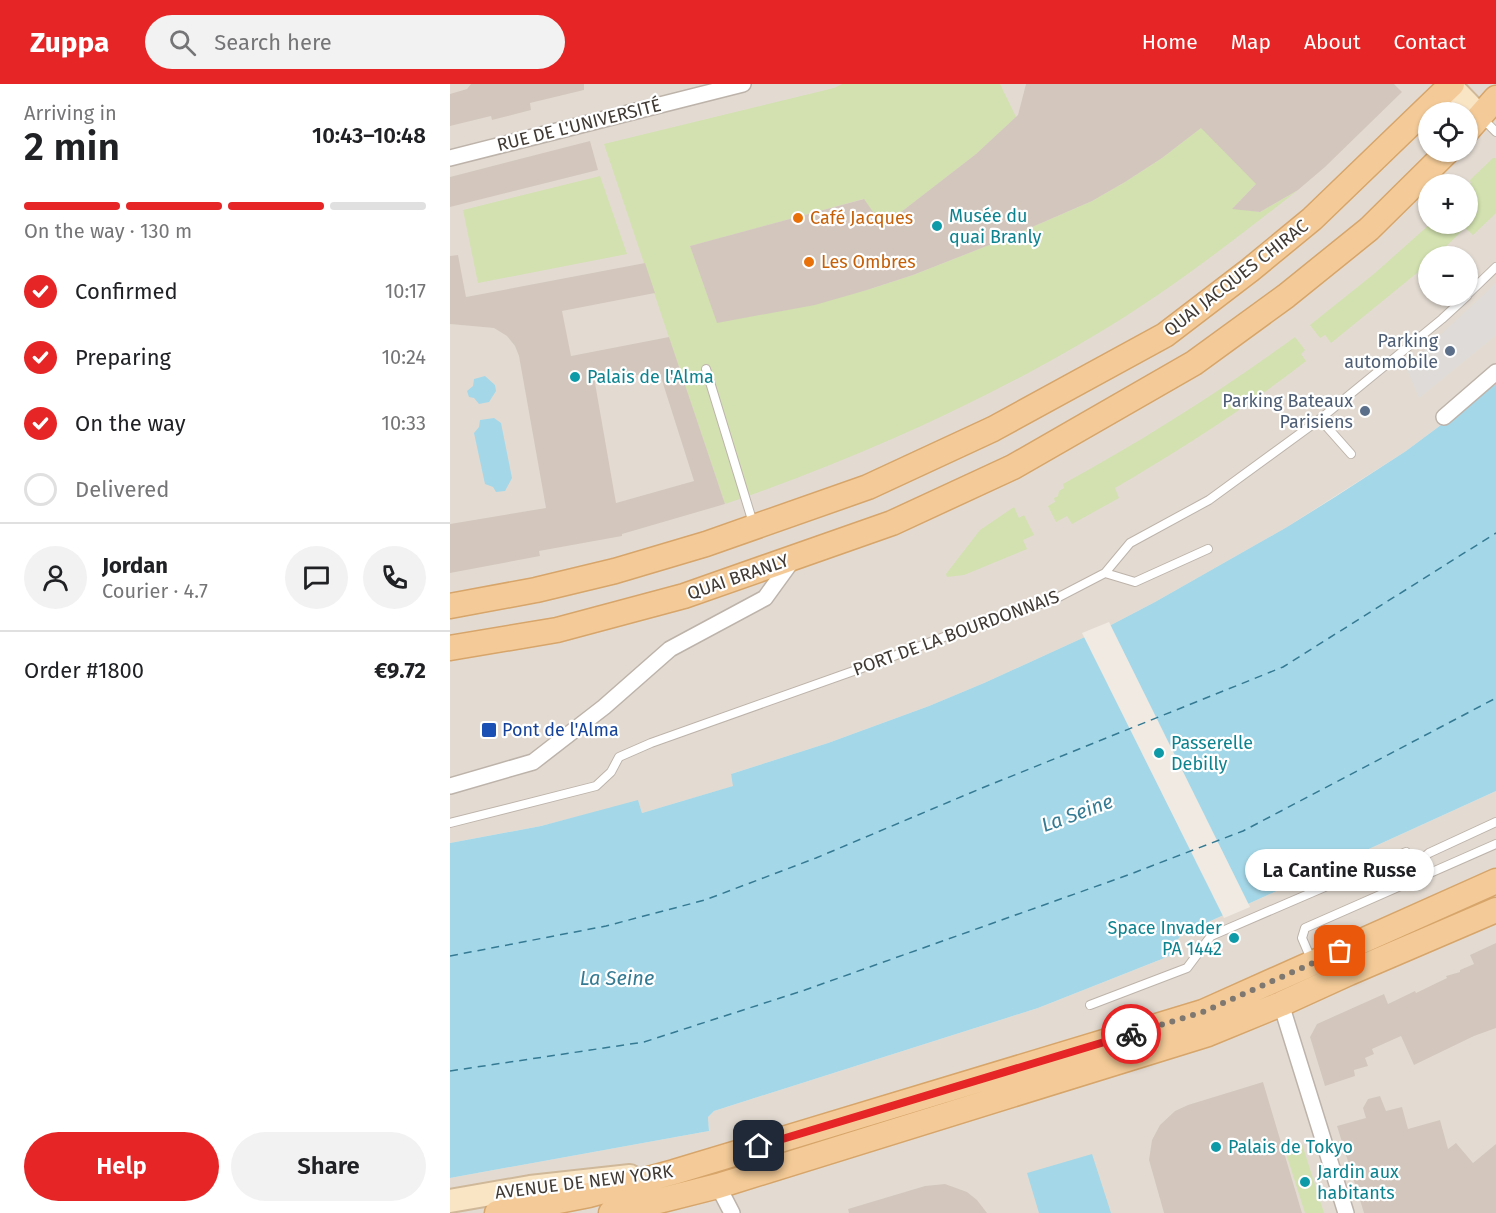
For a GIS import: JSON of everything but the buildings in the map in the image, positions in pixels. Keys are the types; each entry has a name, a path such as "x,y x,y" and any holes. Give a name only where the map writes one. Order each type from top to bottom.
{"main road":[{"name":"QUAI JACQUES CHIRAC","path":"754,527 868,487 993,429 1165,335 1312,219 1450,85"},
{"name":"QUAI BRANLY","path":"450,648 557,630 684,596 892,523 1012,467 1194,363 1286,296 1369,229 1437,162"},
{"path":"450,606 536,590 615,571 754,527"},
{"name":"AVENUE DE NEW YORK","path":"674,1172 1203,1012 1496,882"},
{"name":"AVENUE DE NEW YORK","path":"718,1186 1208,1034 1496,910"},
{"path":"497,1213 589,1195 674,1172"},
{"path":"611,1213 718,1186"}],"street":[{"name":"RUE DE L'UNIVERSITÉ","path":"450,158 743,84"},
{"name":"QUAI JACQUES CHIRAC","path":"1450,85 1485,119"},
{"path":"1444,417 1496,372"},
{"path":"450,786 533,762 604,707 670,650 765,598 794,558"},
{"path":"1281,1004 1346,1213"},
{"name":"AVENUE DE NEW YORK","path":"450,1202 530,1187 674,1172"},
{"path":"718,1186 732,1213"},
{"name":"AVENUE DE NEW YORK","path":"650,1213 718,1186"}],"lane":[{"name":"PORT DE LA BOURDONNAIS","path":"1478,284 1496,267"},
{"name":"PORT DE LA BOURDONNAIS","path":"450,823 596,786 611,772 619,757 651,743 981,623 1053,600 1105,573 1130,543 1209,500 1320,419 1456,306"},
{"path":"706,369 754,527"},
{"path":"1320,419 1351,454"},
{"path":"1105,573 1135,582 1208,549"},
{"path":"1414,866 1429,854 1496,822"},
{"path":"1313,963 1302,938 1305,928 1496,844"},
{"path":"1090,1005 1187,968 1211,936 1406,852 1419,878"}],"shaded area":[{"path":"450,84 1496,84 1496,384 1406,451 1287,527 1111,625 929,706 828,743 731,774 734,786 642,813 638,801 541,826 450,843"},
{"name":"Parking automobile","path":"1496,283 1496,335 1419,398 1406,367 1471,306 1478,306 1478,300"},
{"path":"1496,791 1496,1213 450,1213 450,1178 709,1131 708,1117 714,1111 1038,1008 1177,953 1176,942 1182,934"}],"green space":[{"path":"842,84 1000,84 1016,117 976,154 883,226 863,199 690,246 717,322 867,290 913,275 1002,240 1092,201 1162,158 1202,127 1321,115 1233,208 1260,212 1298,190 1148,302 1051,361 960,408 867,450 725,504 604,144 834,88"},
{"path":"1493,158 1496,158 1496,213 1478,230 1478,174"},
{"path":"600,176 627,254 478,283 463,210"},
{"path":"1419,234 1459,234 1446,246 1418,246 1418,272 1331,343 1325,335 1320,338 1310,325 1375,273"},
{"path":"1295,337 1305,350 1301,354 1306,361 1213,427 1115,488 1119,498 1072,524 1067,516 1056,522 1048,506 1055,502 1054,498 1064,488 1063,484 1181,414"},
{"path":"1014,507 1019,518 1024,515 1034,535 1023,540 1027,549 964,575 947,577 946,574 980,530"},
{"name":"Jardin aux habitants","path":"1302,1144 1324,1213 1305,1213 1285,1150"}],"water":[{"path":"485,376 495,385 496,391 489,402 479,404 474,398 469,397 467,391 473,386 474,379"},
{"name":"La Seine","path":"1496,384 1496,791 1182,934 1176,942 1177,953 1038,1008 714,1111 708,1117 709,1131 450,1178 450,843 541,826 638,800 642,813 733,786 731,774 828,743 984,683 1111,625 1287,527 1406,451"},
{"path":"494,418 501,423 512,478 505,491 496,492 493,487 485,484 474,433 479,427 480,420"},
{"path":"1092,1154 1111,1213 1039,1213 1027,1173"}],"pier":[{"name":"Passerelle Debilly","path":"1109,622 1250,907 1224,918 1082,633"}],"ferry route":[{"path":"450,956 606,926 705,900 816,858 982,788 1283,667 1496,533"},
{"path":"450,1071 644,1042 805,990 1128,875 1243,831 1496,698"}],"way so far":[{"path":"1131,1034 1203,1012 1340,951"}],"place":[{"name":"Café Jacques","path":"798,218"},
{"name":"Musée du quai Branly","path":"937,226"},
{"name":"Les Ombres","path":"809,262"},
{"name":"Parking automobile","path":"1450,351"},
{"name":"Palais de l'Alma","path":"575,377"},
{"name":"Parking Bateaux Parisiens","path":"1365,411"},
{"name":"Pont de l'Alma","path":"489,730"},
{"name":"Passerelle Debilly","path":"1159,753"},
{"name":"Space Invader PA 1442","path":"1234,938"},
{"name":"La Cantine Russe","path":"1340,951"},
{"name":"Palais de Tokyo","path":"1216,1147"},
{"name":"Jardin aux habitants","path":"1305,1182"}],"route":[{"path":"759,1146 1131,1034"}]}
